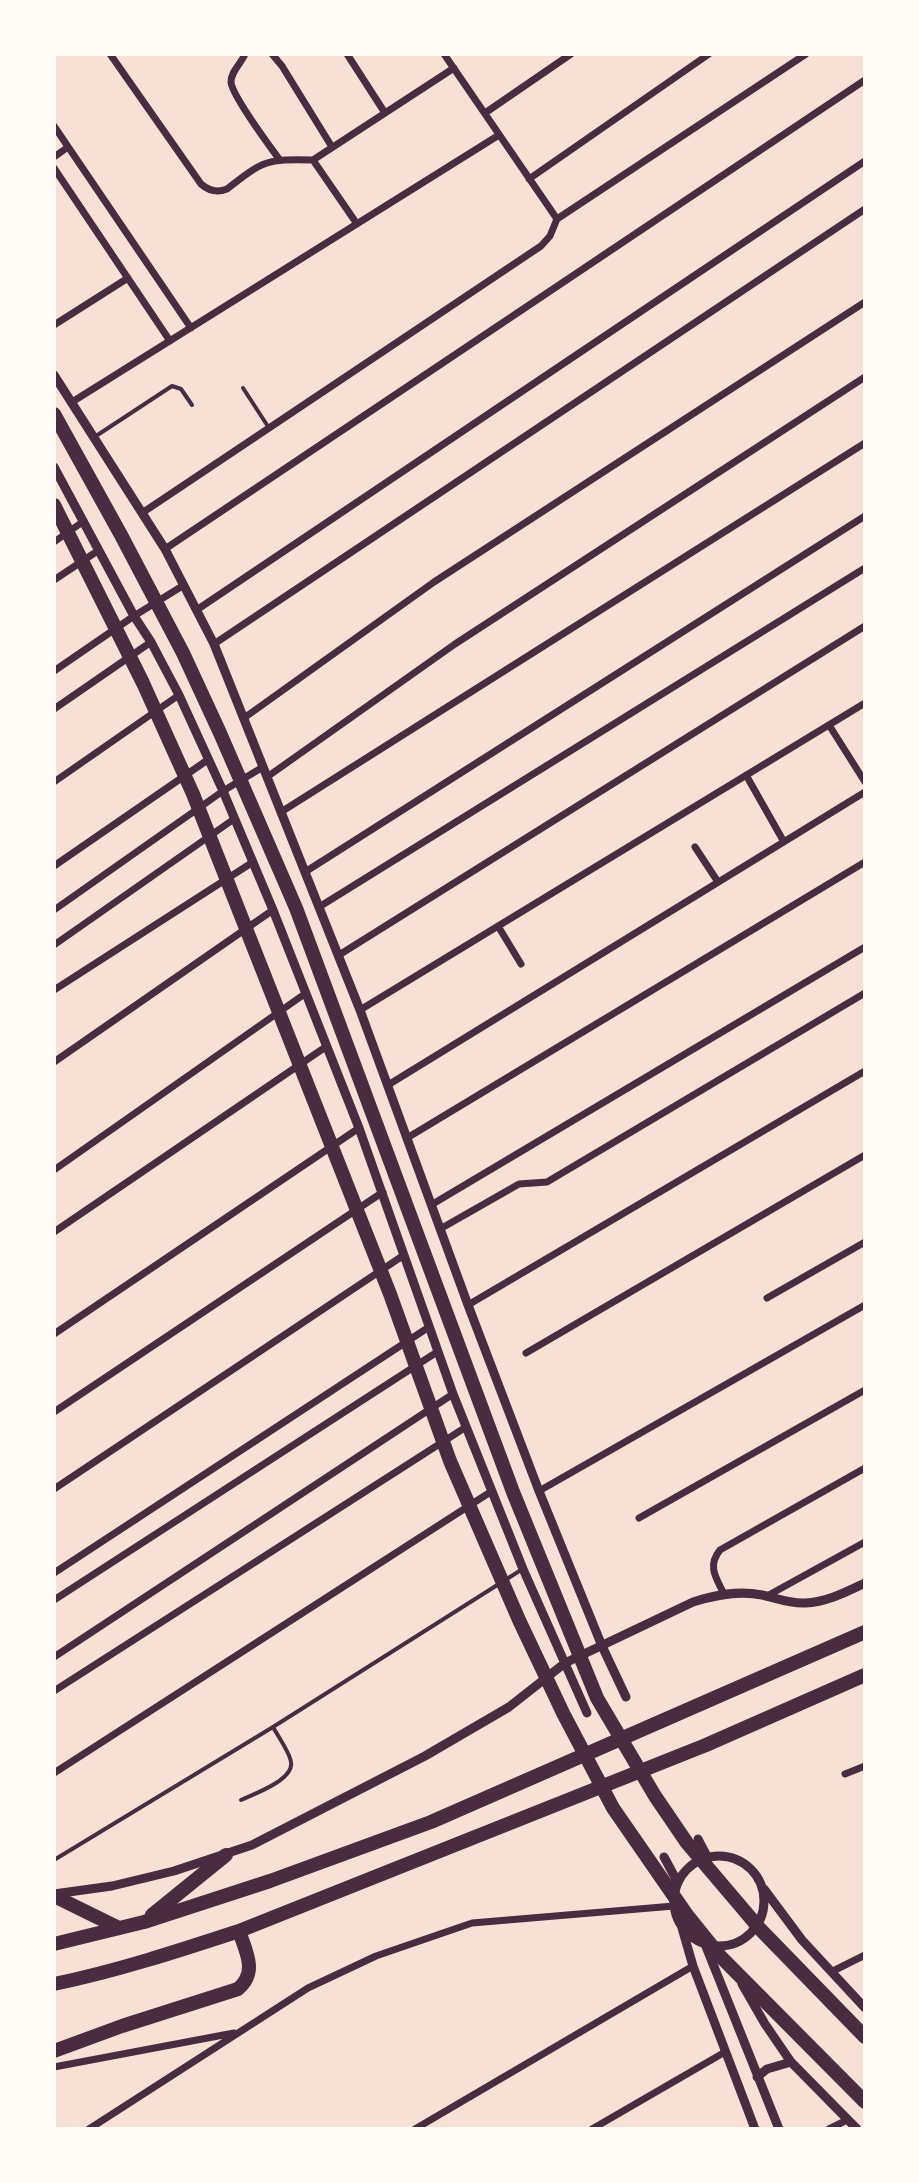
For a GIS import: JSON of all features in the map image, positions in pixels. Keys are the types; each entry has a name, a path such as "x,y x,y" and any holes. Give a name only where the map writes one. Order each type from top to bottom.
{"highway":[{"path":"54,414 183,653 296,908 513,1492 597,1698 655,1796 687,1843 760,1929 865,2037"},
{"path":"54,505 58,519 137,671 193,794 390,1294 450,1461 563,1713 613,1808 687,1915 720,1956 865,2102"},
{"path":"54,1944 144,1922 270,1881 431,1822 865,1632"},
{"path":"54,1984 239,1931 692,1751 865,1675"},
{"path":"144,1922 226,1855"},
{"path":"54,1895 119,1928"},
{"path":"54,2051 238,1989 248,1978 250,1970 239,1931"}],"street":[{"path":"110,54 201,184 206,189 220,191 264,162 313,160 454,68"},
{"path":"245,54 233,74 231,85 279,159"},
{"path":"272,54 332,147"},
{"path":"347,54 385,113"},
{"path":"444,54 557,219"},
{"path":"485,113 571,54"},
{"path":"529,179 709,54"},
{"path":"142,513 541,246 550,236 557,219 806,54"},
{"path":"165,549 865,80"},
{"path":"54,126 191,328"},
{"path":"72,402 499,135"},
{"path":"54,157 68,147"},
{"path":"313,160 357,224"},
{"path":"198,609 865,161"},
{"path":"54,168 170,341"},
{"path":"214,644 865,209"},
{"path":"54,325 128,278"},
{"path":"244,718 434,582 865,302"},
{"path":"54,375 165,549 214,644 339,955 539,1491 626,1697"},
{"path":"54,910 223,791 265,772 455,644 865,377"},
{"path":"281,812 865,443"},
{"path":"55,471 179,695 223,791 359,1128 466,1427 523,1569 587,1713"},
{"path":"305,872 865,516"},
{"path":"54,542 84,521"},
{"path":"54,580 99,550"},
{"path":"319,907 865,568"},
{"path":"54,671 184,585"},
{"path":"339,955 865,626"},
{"path":"54,709 151,642"},
{"path":"54,782 179,695"},
{"path":"360,1010 865,703"},
{"path":"829,725 865,782"},
{"path":"54,866 209,759"},
{"path":"746,775 784,842"},
{"path":"388,1085 865,792"},
{"path":"54,945 234,819"},
{"path":"695,847 718,882"},
{"path":"54,990 253,862"},
{"path":"407,1138 865,862"},
{"path":"54,1062 273,910"},
{"path":"498,926 521,964"},
{"path":"431,1205 865,947"},
{"path":"54,1170 306,993"},
{"path":"440,1229 519,1184 547,1182 865,993"},
{"path":"54,1232 327,1046"},
{"path":"468,1305 865,1071"},
{"path":"54,1334 359,1128"},
{"path":"526,1353 865,1155"},
{"path":"54,1412 383,1192"},
{"path":"767,1298 865,1242"},
{"path":"54,1489 404,1255"},
{"path":"539,1491 865,1305"},
{"path":"54,1573 429,1327"},
{"path":"54,1600 437,1352"},
{"path":"639,1518 865,1390"},
{"path":"54,1657 453,1394"},
{"path":"54,1691 466,1427"},
{"path":"724,1594 712,1568 720,1550 865,1468"},
{"path":"54,1773 492,1491"},
{"path":"767,1596 865,1542"},
{"path":"54,1895 112,1886 174,1871 226,1855 278,1833 509,1707 565,1663 678,1608 724,1594 753,1593 795,1603 817,1602 865,1583"},
{"path":"845,1774 865,1766"},
{"path":"698,1839 708,1858"},
{"path":"664,1857 678,1883"},
{"path":"755,2129 693,1966 674,1906 678,1883 690,1867 708,1858 728,1857 751,1869 802,1940 865,2008"},
{"path":"681,1925 687,1933 705,1944 721,1946 741,1941 757,1926 764,1906 761,1885"},
{"path":"89,2129 308,1988 407,1944 472,1923 674,1906"},
{"path":"705,1944 779,2129"},
{"path":"721,1946 765,2024 791,2062 857,2129"},
{"path":"831,1972 865,1955"},
{"path":"415,2129 693,1966"},
{"path":"54,2067 240,2032"},
{"path":"592,2129 725,2052"},
{"path":"757,2077 767,2069 791,2062"},
{"path":"829,2129 847,2120"}],"lane":[{"path":"94,437 172,386 181,389 192,405"},
{"path":"243,388 269,428"},
{"path":"54,1860 273,1727 523,1569"},
{"path":"241,1800 285,1778 290,1770 291,1762 273,1727"}]}
